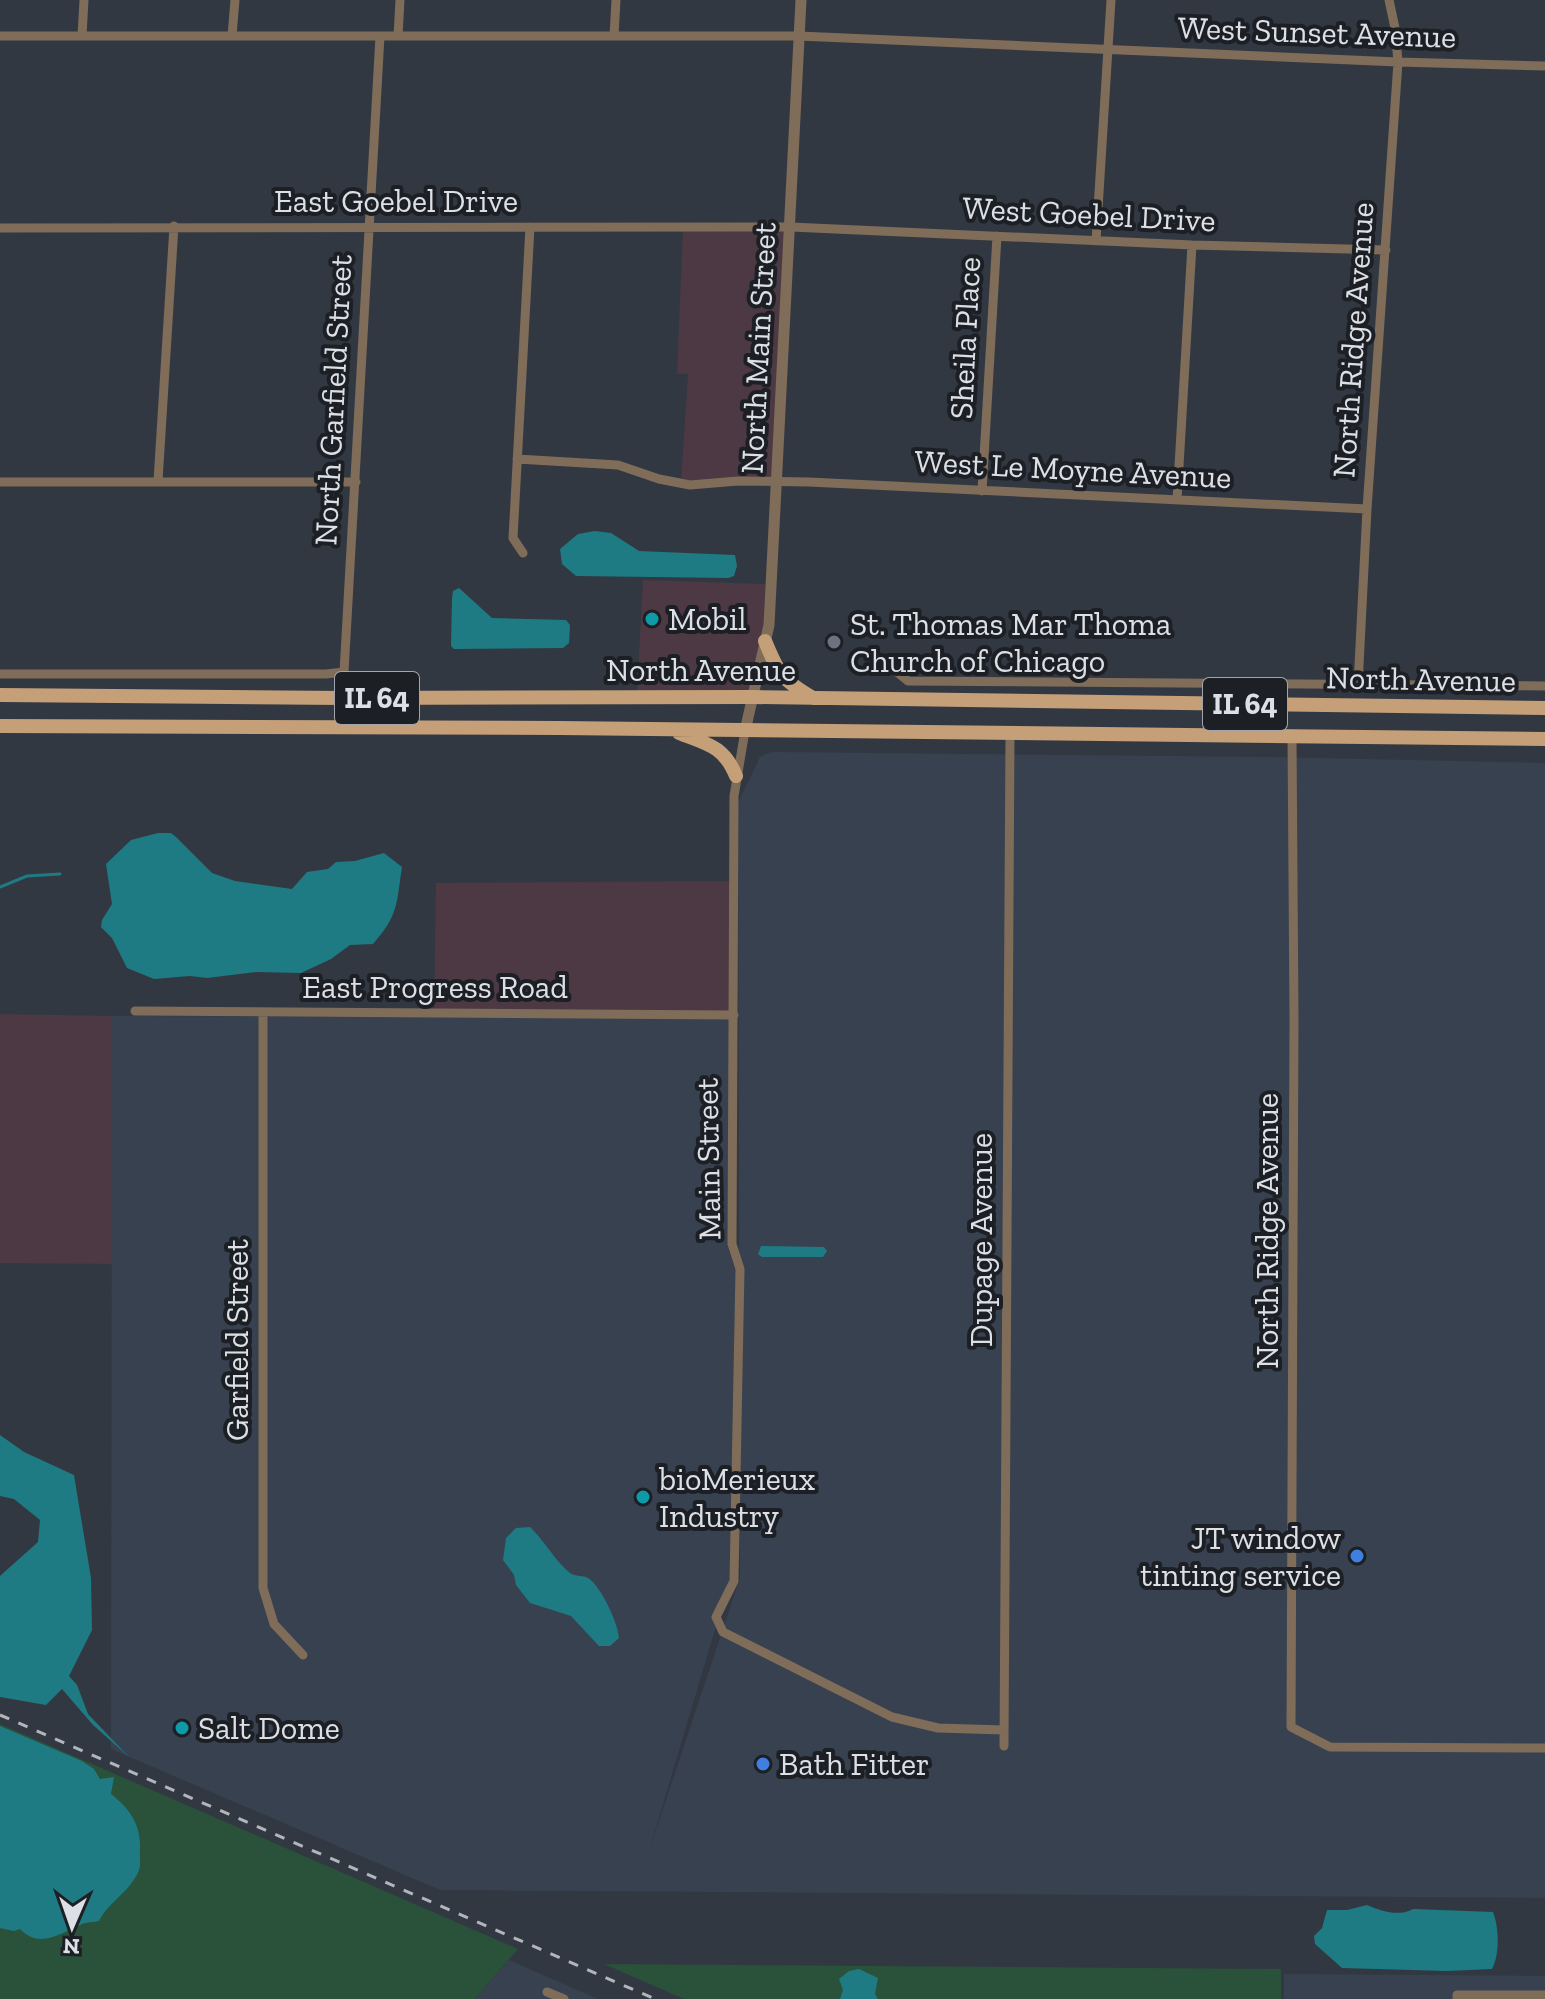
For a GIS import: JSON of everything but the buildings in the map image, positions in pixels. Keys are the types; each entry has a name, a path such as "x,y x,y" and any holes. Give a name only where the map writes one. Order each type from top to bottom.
{"main road":[{"path":"765,641 776,669 787,682 813,698"},
{"name":"North Avenue","path":"0,695 753,697 1545,708"},
{"name":"North Avenue","path":"0,726 1545,739"},
{"path":"671,730 722,752 736,776"}],"street":[{"path":"82,36 84,0"},
{"path":"232,36 235,0"},
{"path":"398,36 400,0"},
{"path":"614,36 616,0"},
{"name":"North Main Street","path":"753,697 770,603 801,0"},
{"path":"1096,241 1111,0"},
{"name":"North Ridge Avenue","path":"1358,685 1398,62 1389,0"},
{"name":"West Sunset Avenue","path":"0,36 799,36 1545,66"},
{"name":"North Garfield Street","path":"0,674 344,672 380,36"},
{"path":"158,481 174,226"},
{"path":"523,553 513,538 530,227"},
{"name":"East Goebel Drive","path":"0,228 791,227"},
{"name":"West Goebel Drive","path":"791,227 1192,245 1386,250"},
{"name":"Sheila Place","path":"982,491 997,236"},
{"path":"1177,500 1192,245"},
{"name":"West Le Moyne Avenue","path":"517,459 618,465 659,479 690,485 776,482 1367,509"},
{"path":"0,482 356,482"},
{"name":"North Avenue","path":"892,668 908,681 1545,686"},
{"name":"Main Street","path":"753,697 734,796 732,1244 740,1269 734,1581 716,1617 723,1632 892,1717 938,1728 1004,1730"},
{"name":"Dupage Avenue","path":"1004,1746 1010,734"},
{"name":"North Ridge Avenue","path":"1292,735 1291,1727 1330,1747 1545,1748"},
{"name":"East Progress Road","path":"135,1011 734,1015"},
{"name":"Garfield Street","path":"263,1012 263,1588 274,1624 303,1655"},
{"path":"547,1992 564,1999"},
{"path":"1457,1999 1457,1995 1545,1995"}],"shaded area":[{"path":"683,229 788,229 772,478 681,481 688,374 677,374"},
{"path":"643,580 765,584 764,624 749,693 637,694"},
{"path":"771,752 1545,763 1545,1898 440,1890 111,1749 112,1016 730,1018 728,1247 737,1273 730,1579 650,1848 740,1578 738,803 760,757"},
{"path":"731,881 732,1012 434,1010 436,883"},
{"path":"0,1014 112,1016 112,1264 0,1263"},
{"path":"509,1960 598,1999 475,1999"},
{"path":"1284,1974 1545,1976 1545,1999 1284,1999"}],"green space":[{"path":"0,1724 518,1949 475,1999 0,1999"},
{"path":"604,1964 1281,1969 1281,1999 684,1999"}],"water":[{"path":"595,531 611,533 639,551 735,555 737,566 734,576 728,578 576,576 562,564 560,549 578,534"},
{"path":"459,588 492,618 566,620 570,625 569,643 563,648 454,649 451,646 452,599 453,591"},
{"path":"171,833 212,873 235,881 292,889 307,872 328,869 336,862 355,861 384,853 402,867 395,908 388,925 373,944 350,945 331,959 301,973 257,972 207,978 154,979 127,968 112,938 101,927 112,904 106,864 131,840"},
{"path":"761,1246 824,1247 827,1251 823,1257 762,1257 758,1254"},
{"path":"0,1435 24,1452 74,1475 91,1578 92,1630 69,1676 77,1685 88,1714 129,1757 93,1725 62,1689 46,1705 0,1697 0,1576 38,1542 40,1520 14,1499 0,1496"},
{"path":"530,1527 565,1569 593,1582 616,1623 619,1638 610,1646 599,1646 571,1616 530,1603 503,1560 506,1538 516,1528"},
{"path":"0,1726 82,1761 94,1769 100,1779 114,1777 111,1794 136,1824 140,1839 140,1867 131,1884 99,1921 84,1923 42,1939 27,1935 20,1929 0,1928"},
{"path":"1367,1905 1396,1913 1413,1909 1493,1912 1498,1940 1492,1969 1342,1968 1315,1944 1314,1936 1322,1928 1327,1910 1347,1910"},
{"path":"859,1969 878,1978 875,1994 878,1999 840,1999 843,1990 839,1979 849,1971"}],"waterway":[{"path":"0,887 27,876 60,874"}],"railway":[{"path":"0,1715 655,1999"}],"place":[{"name":"Mobil","path":"652,619"},
{"name":"St. Thomas Mar Thoma Church of Chicago","path":"834,642"},
{"name":"bioMerieux Industry","path":"643,1497"},
{"name":"JT window tinting service","path":"1357,1556"},
{"name":"Salt Dome","path":"182,1728"},
{"name":"Bath Fitter","path":"763,1764"}]}
